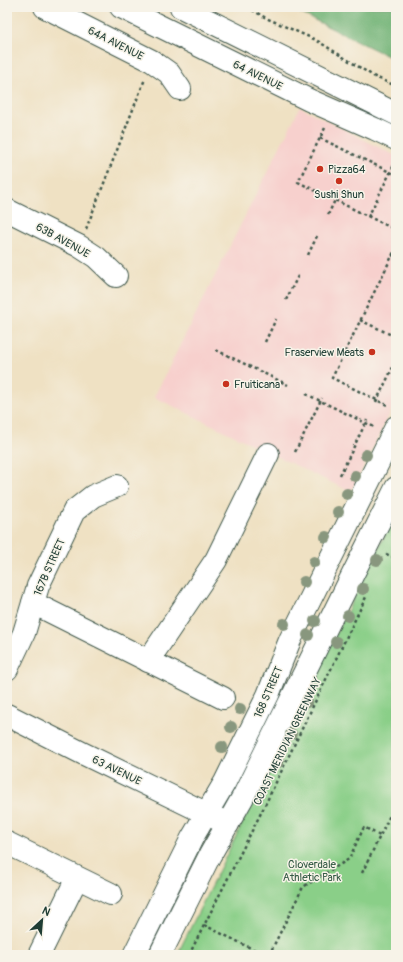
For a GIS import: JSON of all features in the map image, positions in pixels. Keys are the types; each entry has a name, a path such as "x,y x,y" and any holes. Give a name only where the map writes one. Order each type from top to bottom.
{"main road":[{"name":"64A AVENUE","path":"44,7 152,61 169,73 180,89"},
{"name":"64 AVENUE","path":"121,7 308,100 396,139"},
{"path":"181,7 396,114"},
{"name":"63B AVENUE","path":"7,210 78,246 96,257 116,276"},
{"name":"168 STREET","path":"134,955 192,838 228,775 268,695 290,640 386,427"},
{"path":"148,661 216,560 268,454"},
{"path":"352,576 353,554 361,531 396,459"},
{"name":"167B STREET","path":"7,669 24,633 38,586 74,511 93,496 117,486"},
{"name":"168 STREET","path":"160,955 210,855 243,797 396,488"},
{"path":"34,603 222,698"},
{"name":"63 AVENUE","path":"7,715 228,824"},
{"path":"7,843 111,894"},
{"path":"38,955 77,878"}],"path":[{"path":"247,7 266,18 316,40 375,77 396,86"},
{"path":"87,227 152,61"},
{"path":"325,128 298,182 396,230"},
{"path":"320,138 396,176"},
{"path":"368,217 395,163"},
{"path":"328,215 335,200"},
{"path":"308,255 318,234"},
{"path":"387,405 332,379 396,248"},
{"path":"392,255 396,257"},
{"path":"286,300 299,274"},
{"path":"265,342 276,319"},
{"path":"360,320 396,337"},
{"path":"216,350 288,385"},
{"path":"376,401 396,361"},
{"path":"252,368 254,364"},
{"path":"306,394 366,421 386,427"},
{"path":"295,452 321,400"},
{"path":"340,475 366,421"},
{"path":"383,560 388,549"},
{"path":"386,554 396,558"},
{"name":"COAST MERIDIAN GREENWAY","path":"189,955 264,807 367,594"},
{"path":"362,873 396,803"},
{"path":"269,955 303,887 349,859 364,828 380,836"},
{"path":"204,925 265,955"}],"shaded area":[{"path":"300,107 396,156 396,401 351,492 154,397"}],"green space":[{"path":"288,7 396,7 396,60"},
{"name":"Cloverdale Athletic Park","path":"396,513 396,955 177,955"}],"place":[{"name":"Pizza64","path":"320,169"},
{"name":"Sushi Shun","path":"339,181"},
{"name":"Fraserview Meats","path":"372,352"},
{"name":"Fruiticana","path":"226,384"}]}
